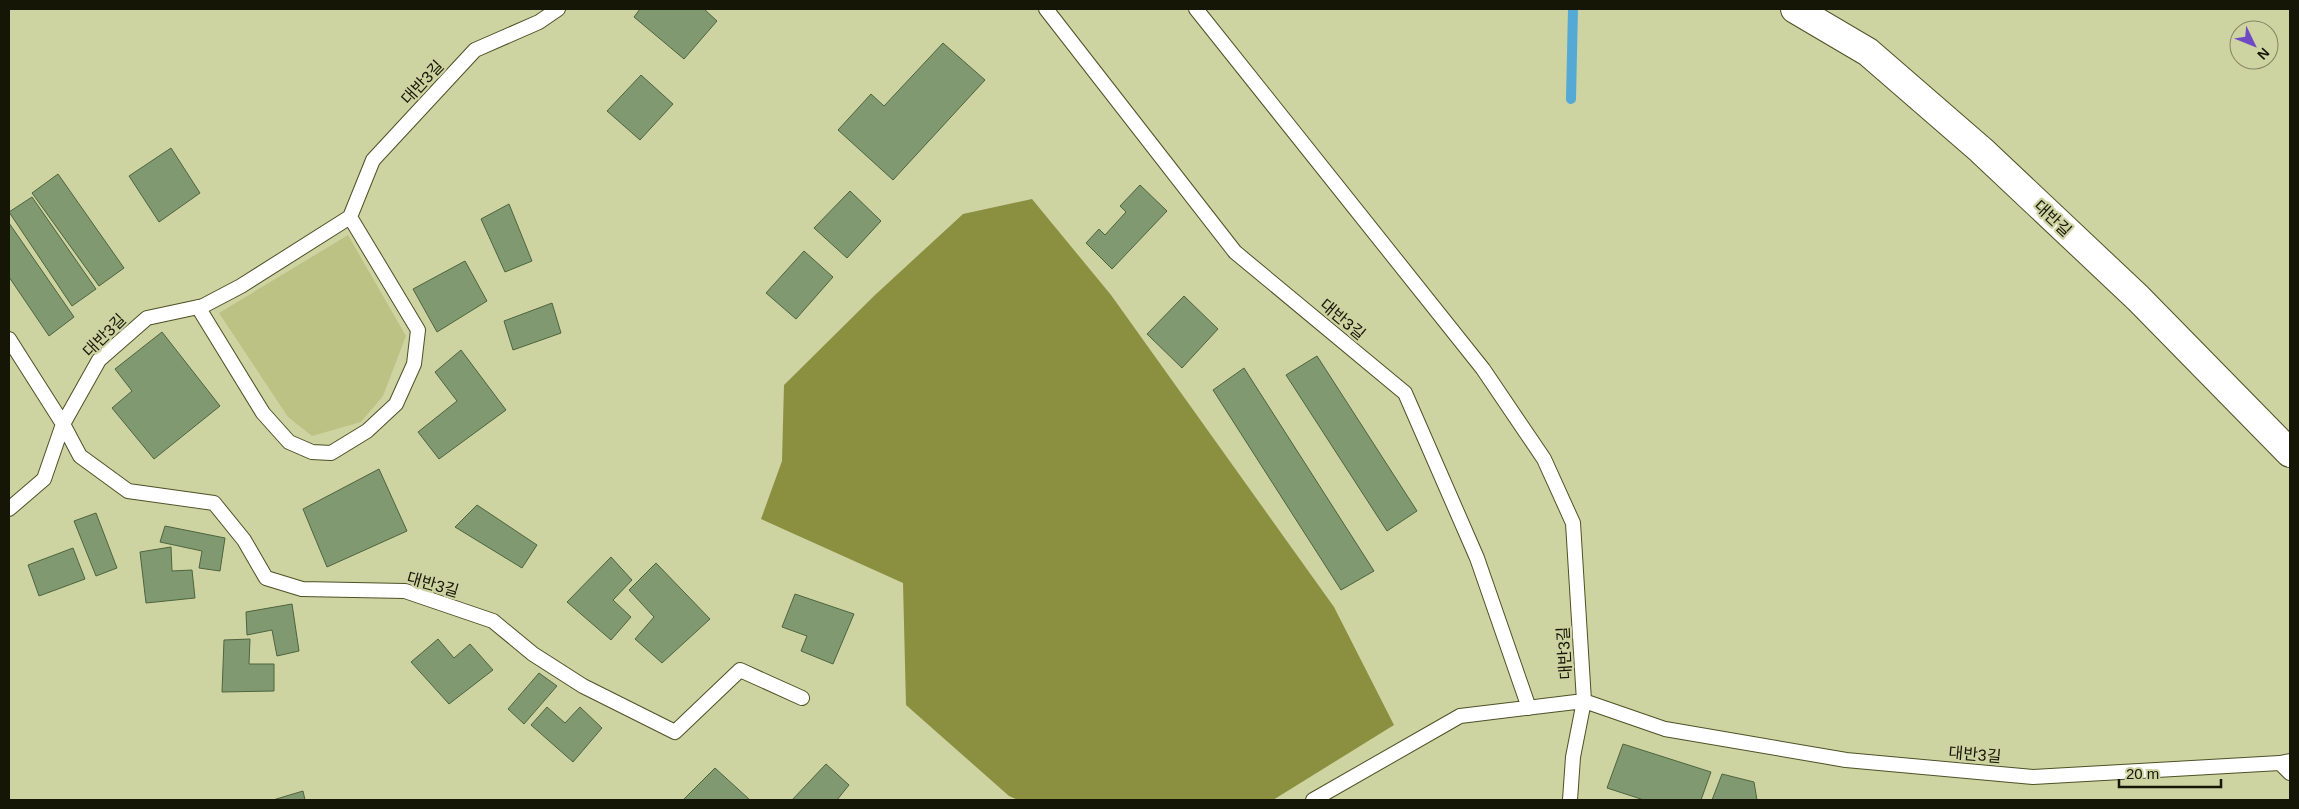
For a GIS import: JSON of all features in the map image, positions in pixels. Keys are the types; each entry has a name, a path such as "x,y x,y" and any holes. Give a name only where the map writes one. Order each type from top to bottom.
{"street":[{"name":"대반길","path":"1795,9 1868,52 1981,150 2138,298 2290,453"}],"lane":[{"name":"대반3길","path":"63,424 99,360 147,318 198,307 240,286 350,217 373,160 476,50 539,22 558,9"},
{"name":"대반3길","path":"1046,9 1235,252 1405,393 1477,558 1529,708"},
{"name":"대반3길","path":"1196,9 1484,369 1544,458 1573,523 1584,701 1573,757 1570,800"},
{"path":"198,307 263,413 289,442 312,452 331,453 367,431 396,404 414,364 418,330 350,217"},
{"name":"대반3길","path":"9,339 63,424 80,456 128,491 214,503 244,540 266,578 302,589 405,591 493,621 533,654 583,686 675,732 740,670 802,698"},
{"path":"9,509 44,478 63,424"},
{"name":"대반3길","path":"1313,800 1460,716 1584,701 1665,729 1846,760 2033,777 2285,762"},
{"path":"2285,762 2290,773"}],"green space":[{"path":"1032,199 1111,295 1334,607 1394,725 1273,800 1018,800 1009,796 906,705 903,583 761,519 782,461 784,385 875,295 963,214"},
{"path":"348,235 406,336 383,396 361,422 312,436 288,417 219,313"}],"building":[{"path":"640,9 704,9 717,21 684,59 634,17"},
{"path":"943,43 985,80 893,180 838,130 871,94 884,106"},
{"path":"641,75 673,104 640,140 607,111"},
{"path":"171,148 200,193 159,222 129,176"},
{"path":"58,174 124,268 99,286 32,193"},
{"path":"1140,185 1167,211 1112,269 1086,243 1099,229 1105,235 1126,212 1120,206"},
{"path":"850,191 881,221 847,258 814,228"},
{"path":"32,197 96,289 72,306 9,212"},
{"path":"509,204 532,261 505,272 481,219"},
{"path":"9,223 74,317 49,336 9,277"},
{"path":"804,251 833,277 796,319 766,293"},
{"path":"465,261 487,301 437,332 413,289"},
{"path":"1184,296 1218,329 1182,368 1147,334"},
{"path":"552,303 561,333 513,350 504,321"},
{"path":"162,332 220,406 154,459 112,408 132,391 115,369"},
{"path":"461,350 506,410 439,459 418,432 457,401 435,372"},
{"path":"1317,356 1417,511 1387,531 1286,375"},
{"path":"1244,368 1374,571 1341,590 1213,390"},
{"path":"379,469 407,531 327,567 303,509"},
{"path":"477,505 537,545 522,568 455,527"},
{"path":"96,513 117,568 96,576 74,521"},
{"path":"165,526 225,538 220,571 199,568 202,551 160,542"},
{"path":"171,547 172,571 192,570 195,598 146,603 140,552"},
{"path":"73,548 85,579 39,596 28,565"},
{"path":"611,557 632,580 613,600 631,617 611,640 567,602"},
{"path":"656,563 710,619 662,663 635,639 654,617 629,590"},
{"path":"795,594 854,614 833,664 801,651 807,636 782,627"},
{"path":"292,604 299,651 277,656 272,630 247,635 246,612"},
{"path":"250,639 249,664 274,664 274,691 222,692 224,640"},
{"path":"438,639 454,658 470,644 493,670 449,704 411,662"},
{"path":"539,673 557,686 524,724 508,709"},
{"path":"547,707 565,723 580,707 602,728 573,762 531,725"},
{"path":"1623,744 1711,772 1701,800 1644,800 1607,788"},
{"path":"826,764 849,785 837,800 792,800"},
{"path":"715,768 750,800 683,800"},
{"path":"1722,774 1754,782 1757,800 1712,800"},
{"path":"303,791 305,800 273,800"}],"waterway":[{"path":"1571,99 1573,9"}]}
